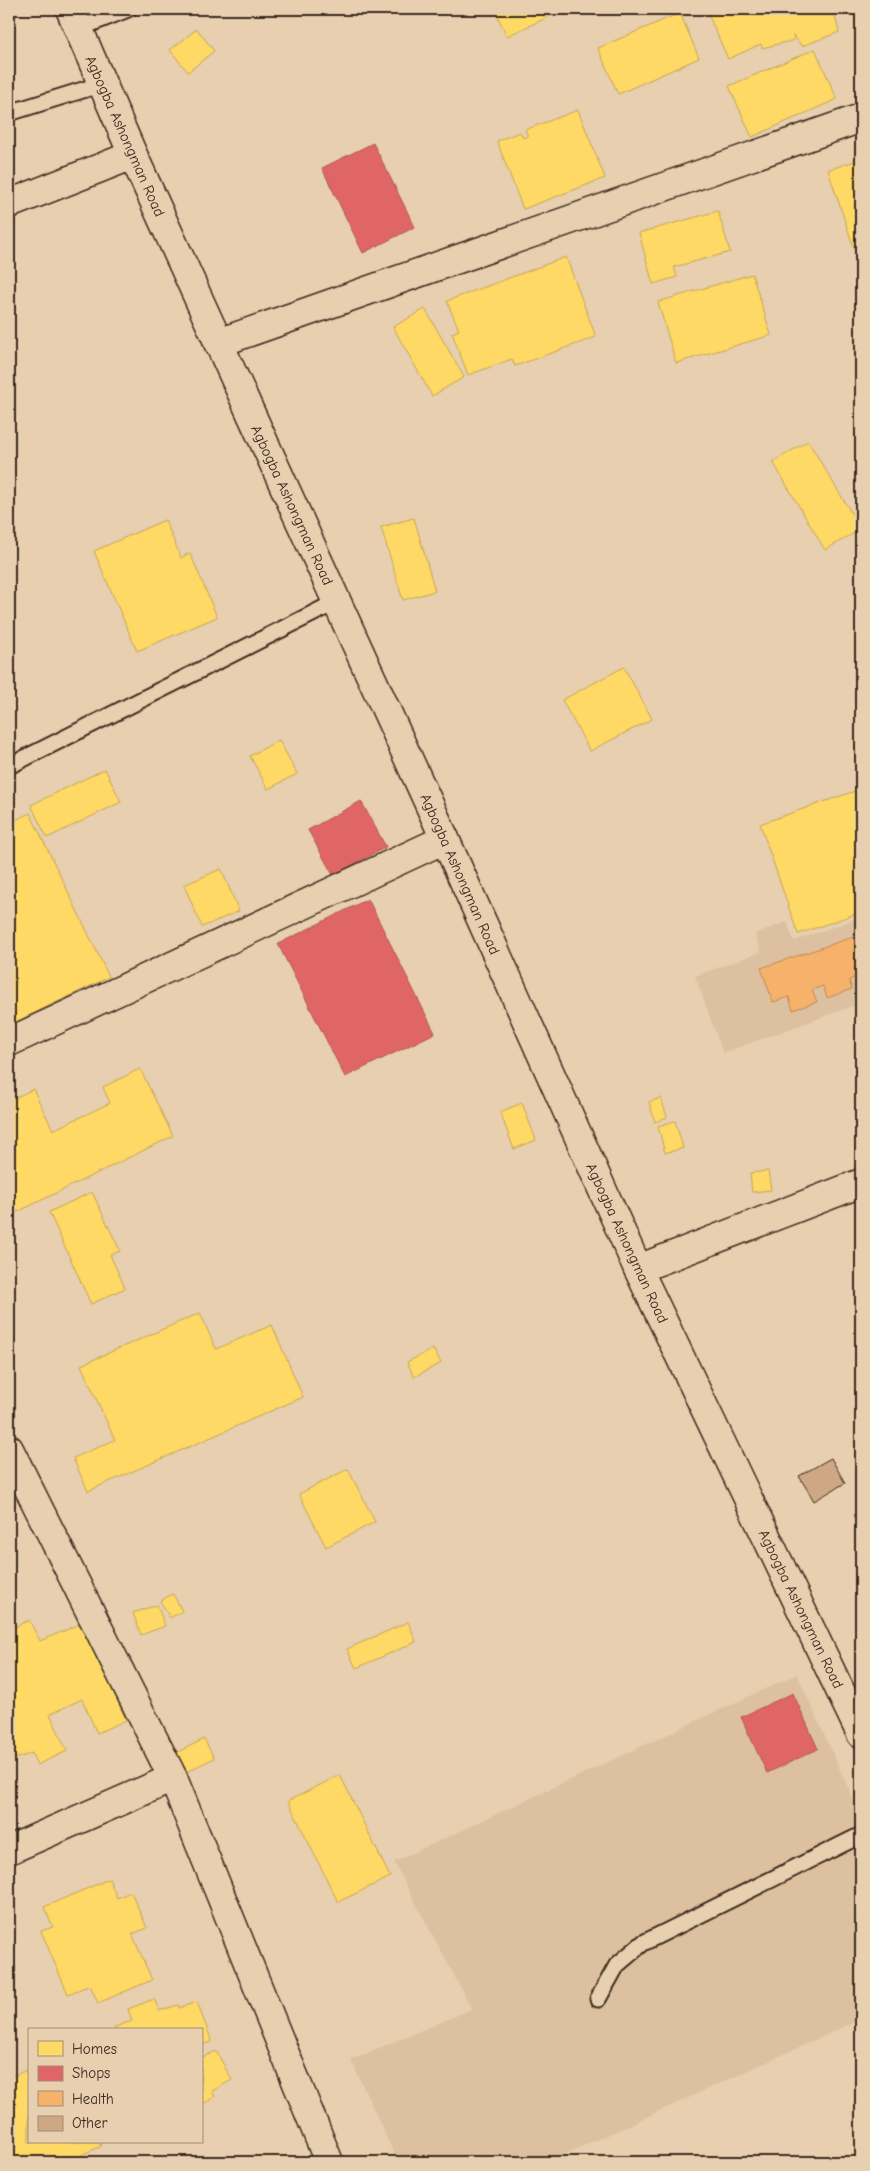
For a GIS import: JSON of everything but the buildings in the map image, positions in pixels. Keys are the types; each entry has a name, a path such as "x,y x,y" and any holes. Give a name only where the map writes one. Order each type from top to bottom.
{"street":[{"name":"Agbogba Ashongman Road","path":"74,19 133,155 445,839 638,1269 861,1734"},
{"path":"218,343 861,118"},
{"path":"9,204 133,155"},
{"path":"9,1042 445,839"},
{"path":"638,1269 861,1183"},
{"path":"9,1449 173,1778 329,2162"},
{"path":"9,1850 173,1778"}],"lane":[{"path":"74,19 128,9"},
{"path":"9,113 102,84"},
{"path":"9,766 336,602"},
{"path":"598,1998 618,1965 643,1943 861,1835"}],"shaded area":[{"path":"861,917 861,1003 723,1053 695,976 761,952 755,934 787,922 794,941"},
{"path":"797,1674 861,1817 861,2019 548,2162 398,2162 351,2060 472,2009 394,1862"}]}
